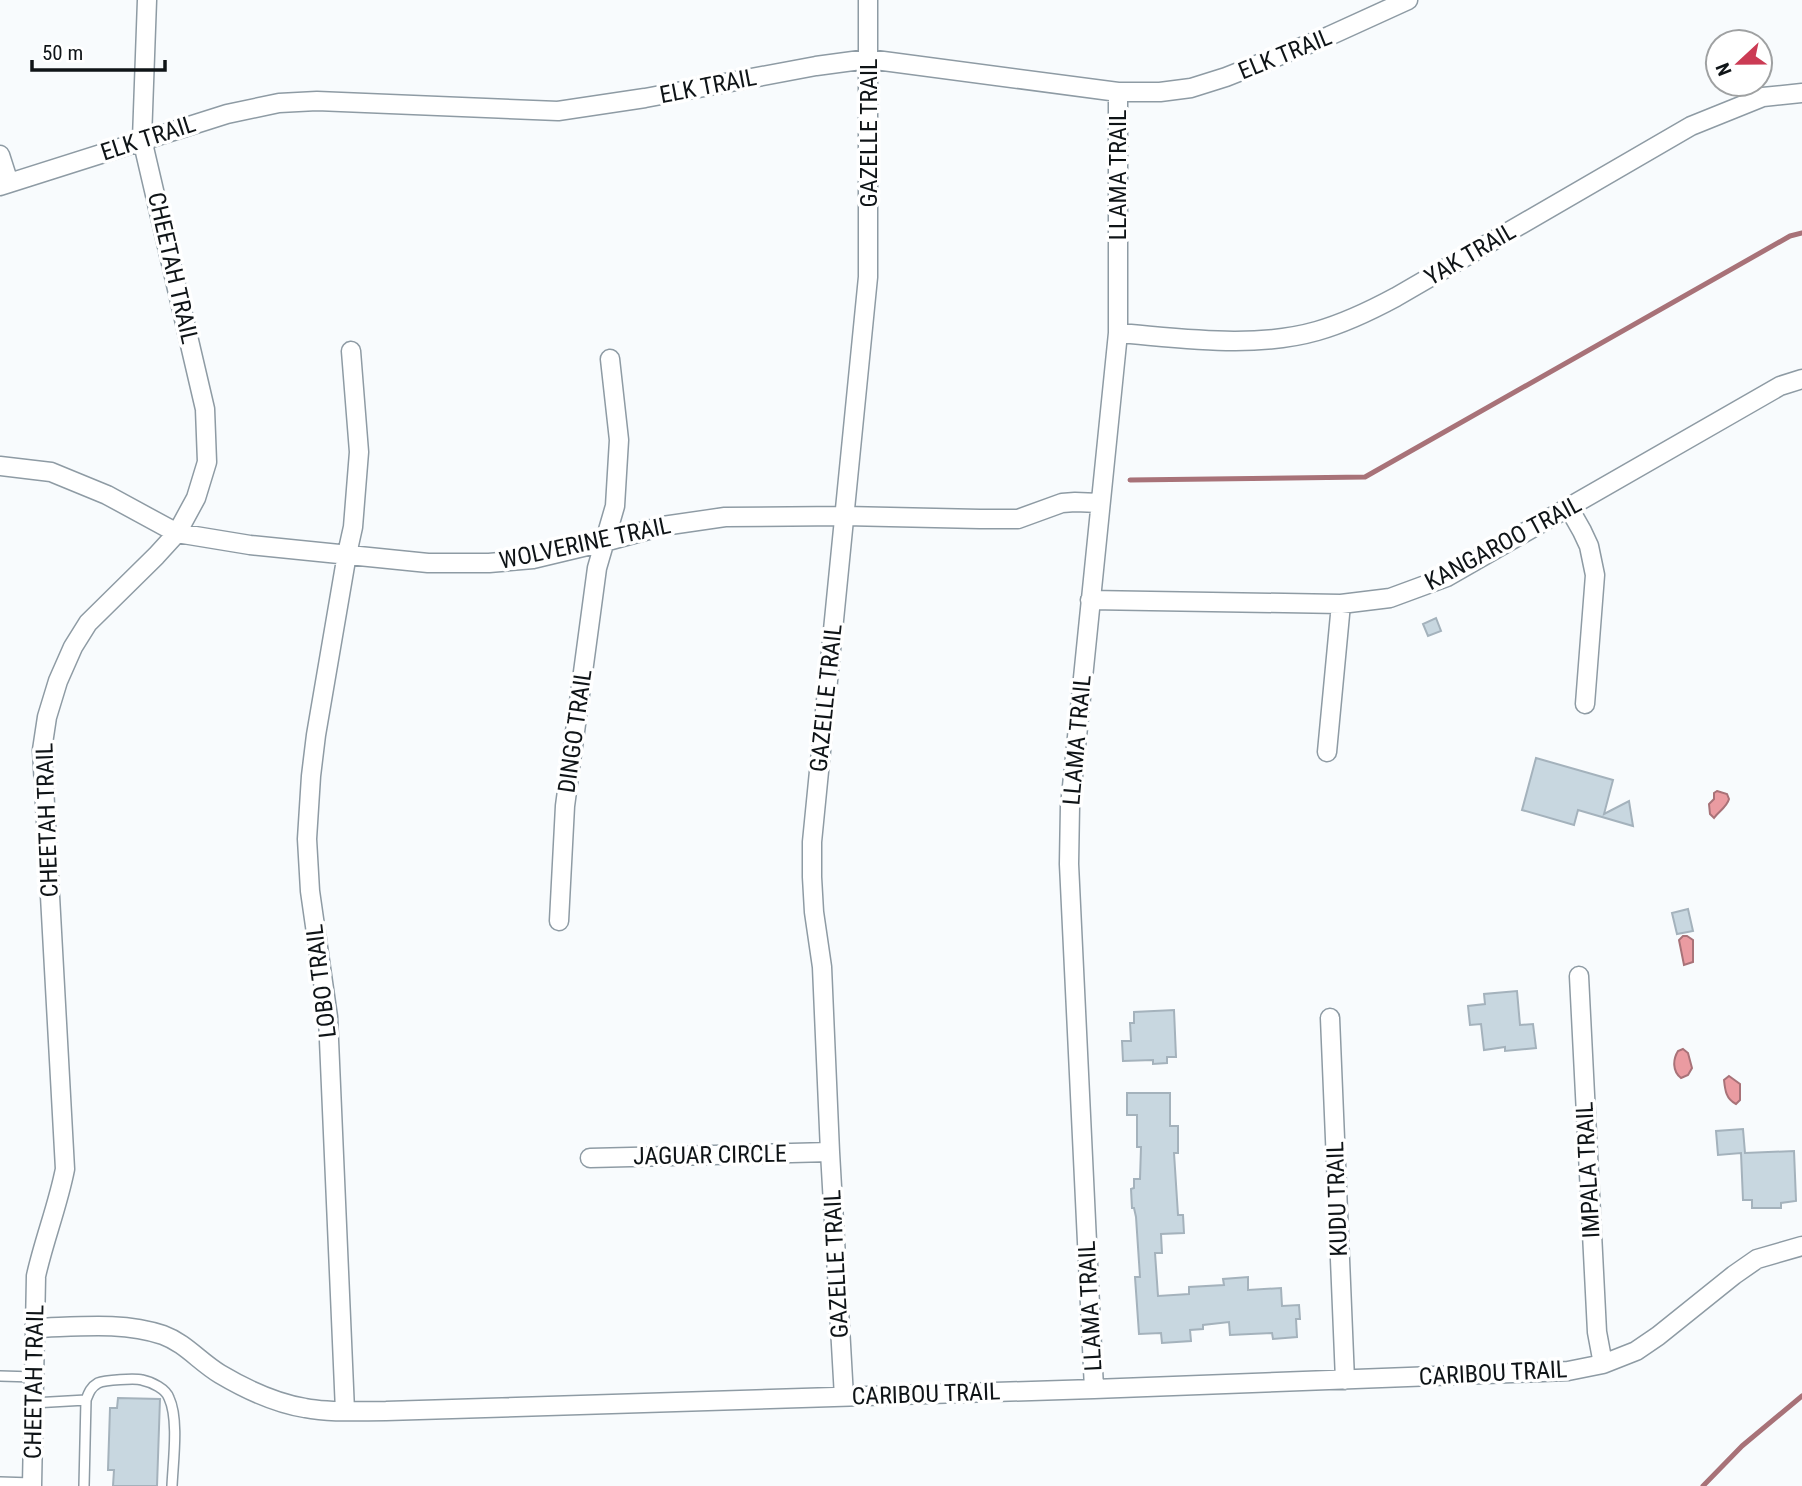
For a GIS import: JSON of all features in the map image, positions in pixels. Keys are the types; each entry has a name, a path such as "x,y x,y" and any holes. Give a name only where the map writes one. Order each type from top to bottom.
{"street":[{"name":"CHEETAH TRAIL","path":"32,1484 36,1276 65,1169 42,764 47,717 58,681 73,647 88,623 177,533 196,498 207,462 205,409 142,139 147,0"},
{"name":"GAZELLE TRAIL","path":"844,1397 822,967 814,912 812,842 868,277 868,0"},
{"name":"ELK TRAIL","path":"4,184 226,114 279,103 317,101 558,111 868,59 1118,92 1160,92 1191,88 1329,37 1408,0"},
{"name":"LLAMA TRAIL","path":"1094,1389 1069,864 1070,806 1118,334 1118,92"},
{"name":"YAK TRAIL","path":"1118,334 1233,342 1315,332 1347,321 1396,297 1690,126 1763,97 1802,93"},
{"path":"0,155 4,184"},
{"name":"LOBO TRAIL","path":"345,1411 328,1017 310,891 307,839 316,735 354,527 359,452 351,351"},
{"name":"DINGO TRAIL","path":"559,921 565,806 597,568 615,506 619,440 610,359"},
{"name":"KANGAROO TRAIL","path":"1090,600 1341,604 1390,598 1447,578 1780,386 1802,379"},
{"name":"WOLVERINE TRAIL","path":"0,466 51,472 107,495 177,533 250,545 428,563 489,563 533,559 663,526 725,517 1018,519 1062,503 1100,503"},
{"path":"1569,508 1589,546 1595,575 1585,704"},
{"path":"1327,752 1341,604"},
{"name":"IMPALA TRAIL","path":"1578,976 1597,1332 1603,1364"},
{"name":"KUDU TRAIL","path":"1330,1018 1345,1380"},
{"name":"JAGUAR CIRCLE","path":"590,1158 830,1152"},
{"name":"CARIBOU TRAIL","path":"34,1328 114,1326 141,1329 164,1336 183,1346 218,1373 250,1392 307,1409 345,1411 1094,1389 1568,1371 1603,1364 1636,1351 1757,1259 1802,1246"}],"lane":[{"path":"0,1376 34,1377"},
{"path":"84,1486 86,1400 90,1390 99,1382 142,1380 168,1394 174,1416 172,1486"},
{"path":"33,1403 86,1400"},
{"path":"0,1482 32,1484"}],"shaded area":[{"path":"1717,791 1727,794 1729,799 1714,818 1710,814 1709,804"},
{"path":"1683,936 1693,940 1693,962 1684,965 1679,940"},
{"path":"1683,1049 1688,1053 1692,1068 1688,1075 1681,1078 1676,1072 1674,1061 1678,1051"},
{"path":"1729,1076 1740,1084 1740,1100 1736,1104 1730,1100 1726,1091 1724,1080"}],"building":[{"path":"1436,618 1441,631 1428,636 1423,624"},
{"path":"1536,758 1613,780 1604,814 1629,801 1633,826 1578,810 1574,825 1522,810"},
{"path":"1688,909 1693,931 1677,934 1672,913"},
{"path":"1517,991 1520,1025 1533,1024 1536,1048 1505,1051 1505,1047 1484,1050 1481,1024 1470,1025 1468,1006 1485,1004 1484,994"},
{"path":"1174,1010 1176,1057 1167,1057 1167,1063 1153,1064 1153,1060 1123,1061 1122,1041 1131,1041 1130,1023 1134,1023 1134,1012"},
{"path":"1127,1093 1170,1093 1170,1126 1178,1126 1178,1153 1174,1153 1178,1215 1183,1215 1184,1233 1161,1234 1162,1253 1155,1253 1158,1296 1189,1294 1189,1287 1224,1285 1223,1279 1248,1277 1248,1290 1281,1288 1282,1306 1299,1305 1300,1319 1296,1319 1297,1337 1273,1339 1272,1333 1230,1335 1229,1322 1203,1325 1203,1329 1190,1330 1191,1341 1162,1343 1161,1333 1139,1334 1135,1277 1140,1277 1136,1217 1132,1208 1131,1189 1134,1188 1134,1179 1140,1179 1141,1147 1137,1147 1137,1115 1127,1115"},
{"path":"1743,1129 1745,1153 1794,1151 1796,1201 1781,1203 1781,1208 1752,1208 1752,1200 1743,1200 1741,1153 1718,1155 1716,1131"},
{"path":"118,1398 160,1399 157,1486 113,1486 114,1470 108,1470 110,1408 117,1408"}],"waterway":[{"path":"1130,480 1365,477 1790,236 1802,233"},
{"path":"1703,1486 1742,1446 1802,1396"}]}
